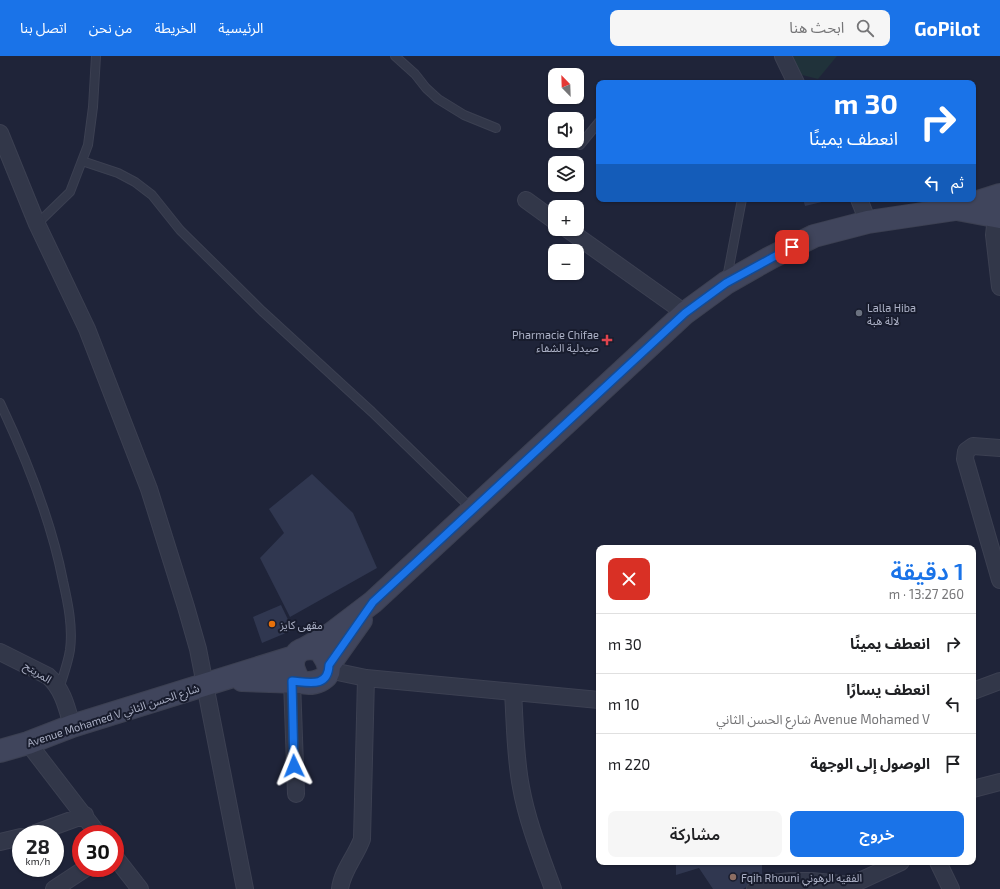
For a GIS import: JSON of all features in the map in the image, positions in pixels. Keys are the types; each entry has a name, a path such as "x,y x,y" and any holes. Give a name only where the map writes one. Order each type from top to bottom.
{"main road":[{"name":"Avenue Mohamed V شارع الحسن الثاني","path":"0,751 28,743 72,726 227,679 300,652 331,634 373,602 685,313 726,283 770,258 814,236 868,222 956,209 1000,195"},
{"name":"Avenue Mohamed V شارع الحسن الثاني","path":"956,209 998,217"},
{"name":"Avenue Mohamed V شارع الحسن الثاني","path":"328,668 373,602"},
{"path":"313,648 320,650 328,668 325,676 314,684 308,684 296,681 292,666 300,652 313,648"},
{"name":"Avenue Mohamed V شارع الحسن الثاني","path":"227,679 296,681"}],"street":[{"path":"783,56 792,80"},
{"path":"0,133 37,224 87,329 149,490 186,607 205,685 244,889"},
{"path":"526,200 548,216"},
{"path":"860,202 868,222"},
{"path":"998,217 994,235 1000,287"},
{"path":"577,236 685,313"},
{"path":"1000,448 973,446 966,451 965,459 1000,580"},
{"name":"المريتح","path":"0,652 48,676 59,688 72,726"},
{"path":"328,668 366,678 596,700"},
{"path":"340,889 341,882 359,849 362,839 366,678"},
{"path":"296,681 296,794"},
{"path":"976,690 1000,681"},
{"path":"513,692 516,744 521,787 526,807 553,889"},
{"path":"28,743 92,825"},
{"path":"976,788 1000,782"},
{"path":"58,825 85,815"},
{"path":"0,842 12,839"},
{"path":"755,889 772,883 791,881 812,881 851,887 895,865"},
{"path":"939,865 951,889"},
{"path":"124,868 140,889"},
{"path":"54,889 72,877"}],"lane":[{"path":"37,224 70,192 88,145 94,106 96,56"},
{"path":"395,56 415,74 426,88 438,99 464,115 496,128"},
{"path":"584,140 596,126"},
{"path":"82,161 118,173 135,182 152,195 180,230 221,271 299,346 372,412 473,510"},
{"path":"726,283 741,202"},
{"path":"0,404 34,482 58,555 67,597 71,636 70,651 59,688"}],"shaded area":[{"path":"775,56 837,56 818,79 782,70"}],"building":[{"path":"804,202 822,202 805,206"},
{"path":"312,474 353,513 377,568 290,617 260,558 284,533 269,509"},
{"path":"281,605 293,630 262,643 253,617"},
{"name":"Fqih Rhouni الفقيه الرهوني","path":"676,865 762,865 762,878 743,889 713,889 699,868 676,875"}],"place":[{"name":"Lalla Hiba لالة هبة","path":"859,313"},
{"name":"Pharmacie Chifae صيدلية الشفاء","path":"607,340"},
{"name":"مقهى كايز","path":"272,624"},
{"name":"Fqih Rhouni الفقيه الرهوني","path":"733,877"}],"route":[{"path":"294,766 292,681 308,684 314,684 320,681 325,676 329,665 373,602 685,313 726,283 792,247"}]}
